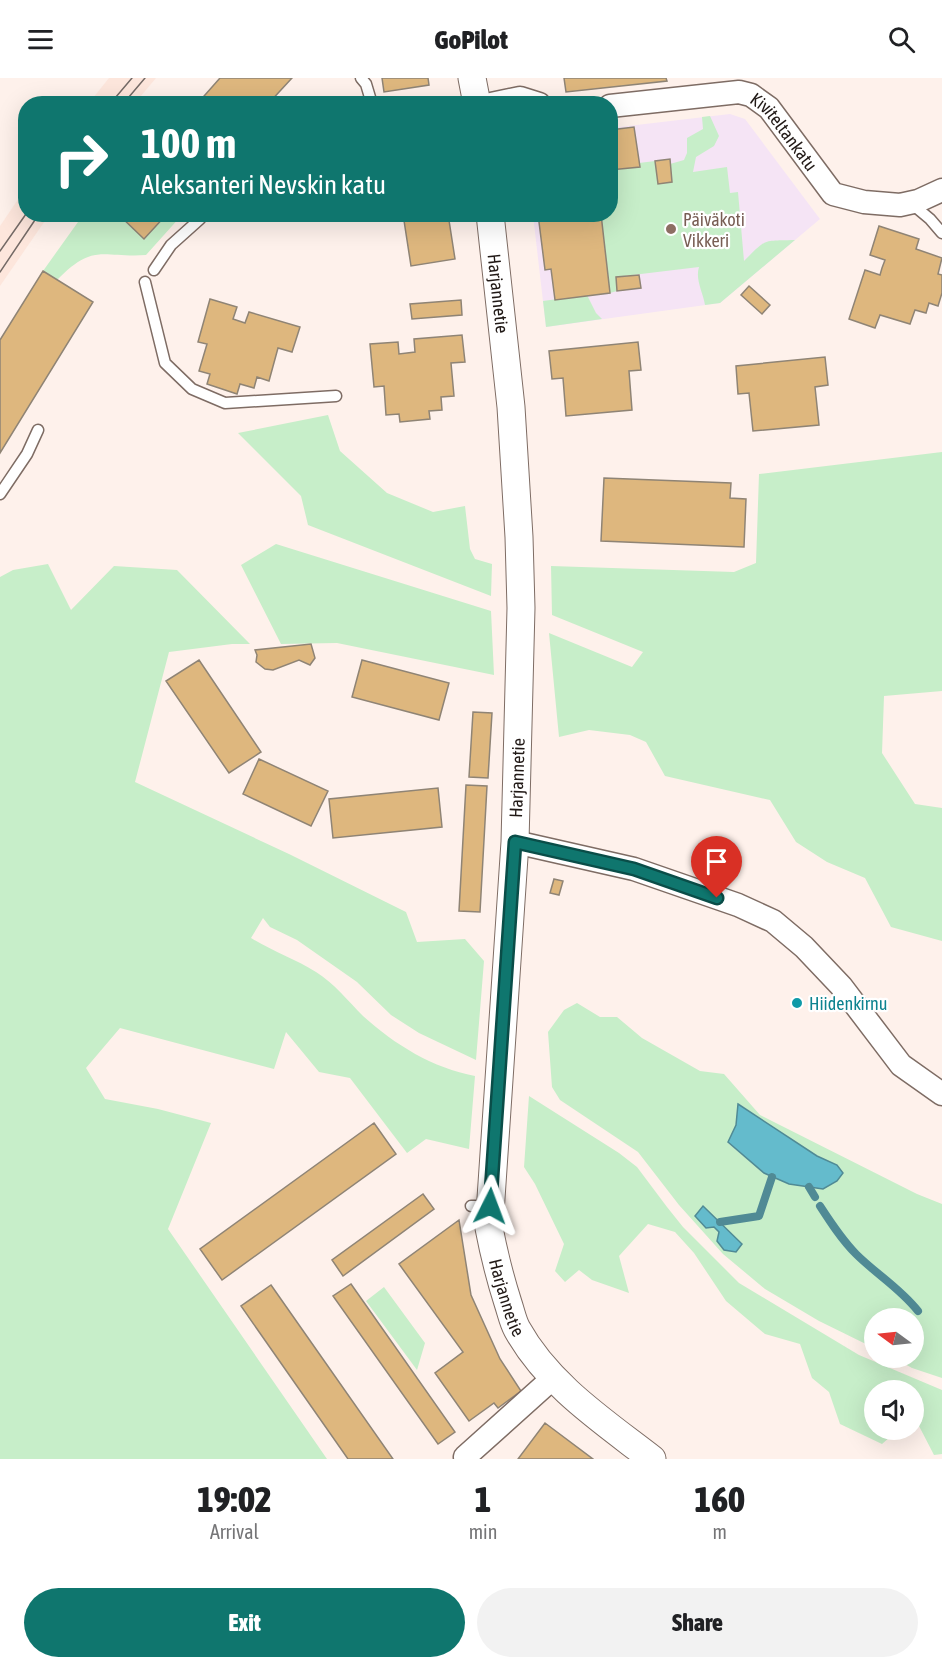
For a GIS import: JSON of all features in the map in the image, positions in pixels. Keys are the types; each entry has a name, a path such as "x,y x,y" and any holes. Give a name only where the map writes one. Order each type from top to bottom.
{"street":[{"path":"472,78 475,96"},
{"name":"Kiviteltankatu","path":"618,105 739,92 751,96 770,108 832,194 864,202 900,205 942,190"},
{"name":"Harjannetie","path":"491,222 511,407 521,608 515,842 484,1199 496,1265 517,1328 553,1378 587,1409 652,1459"},
{"path":"515,842 634,869 738,905 773,921 804,946 842,986 901,1065 942,1094"},
{"path":"466,1459 465,1457 553,1378"}],"lane":[{"path":"361,78 366,84 370,96"},
{"path":"910,203 930,219 942,233"},
{"path":"154,270 171,245 197,222"},
{"path":"145,282 165,363 192,388 225,403 336,396"},
{"path":"0,494 27,454 38,430"}],"shaded area":[{"path":"109,78 156,78 141,96 95,96"},
{"name":"Päiväkoti Vikkeri","path":"730,114 745,119 820,219 720,303 546,327 534,222 618,222 618,127"},
{"path":"18,199 18,222 44,222 0,286 0,226"}],"green space":[{"path":"710,116 719,136 714,146 696,157 693,172 727,167 730,193 738,192 744,261 766,242 795,240 720,303 705,305 699,281 699,267 616,277 617,291 610,293 602,222 618,222 618,169 639,167 639,163 655,161 658,183 672,182 670,164 684,160 687,153 687,138 703,129 702,117"},
{"path":"78,222 126,222 144,239 160,222 176,222 146,255 99,254 90,256 80,260 57,280 43,271"},
{"path":"587,295 596,313 602,319 546,327 543,301"},
{"path":"328,415 340,451 387,493 433,512 465,506 470,549 475,559 492,564 491,596 308,525 301,496 238,433"},
{"path":"942,452 942,691 884,696 882,753 915,804 942,808 942,941 891,927 865,878 827,862 796,842 770,800 665,776 646,742 630,735 589,730 559,737 549,633 632,667 643,652 552,615 551,566 734,572 756,563 759,474"},
{"path":"276,544 491,611 494,675 337,643 281,644 241,565"},
{"path":"48,564 71,610 114,566 177,570 250,644 169,652 135,782 406,912 417,942 465,939 484,961 476,1060 419,1033 391,1015 357,982 297,940 270,927 263,918 251,938 323,976 363,1016 401,1046 444,1067 475,1076 469,1149 426,1139 407,1153 350,1078 319,1072 286,1032 274,1069 120,1028 86,1068 105,1099 158,1109 211,1123 168,1229 327,1459 0,1459 0,577 13,570"},
{"path":"577,1003 600,1017 617,1017 642,1038 700,1071 724,1074 760,1115 917,1194 942,1204 942,1378 912,1368 924,1368 924,1308 864,1308 864,1343 819,1321 765,1289 723,1254 679,1205 638,1152 560,1100 552,1087 548,1032 564,1010","holes":["739,1104 817,1156 837,1165 823,1189 789,1184 764,1173 728,1143 736,1125"]},
{"path":"529,1096 619,1153 637,1167 683,1227 739,1283 864,1357 864,1368 890,1368 918,1380 864,1380 864,1435 840,1424 829,1392 812,1378 800,1344 765,1334 726,1301 694,1253 675,1232 648,1224 619,1256 629,1293 592,1280 579,1270 565,1282 555,1271 564,1244 535,1184 524,1167"},
{"path":"384,1287 425,1343 417,1370 366,1301"},
{"path":"924,1382 942,1390 942,1454 934,1455 924,1436"},
{"path":"874,1440 887,1440 882,1444"}],"water":[{"path":"738,1104 817,1156 837,1165 843,1173 837,1181 823,1189 789,1184 764,1173 728,1142 736,1125"},
{"path":"703,1206 742,1244 736,1252 724,1250 717,1241 719,1232 714,1227 706,1228 695,1216"}],"building":[{"path":"220,78 292,78 275,96 204,96"},
{"path":"382,78 428,78 429,85 384,92"},
{"path":"564,78 666,78 667,81 566,92"},
{"path":"634,127 640,167 618,169 618,129"},
{"path":"670,159 672,182 658,184 655,161"},
{"path":"126,222 160,222 144,239"},
{"path":"404,222 449,222 455,259 411,266"},
{"path":"539,222 602,222 610,293 555,300 551,269 545,270"},
{"path":"879,226 919,239 916,249 942,258 938,274 942,275 942,293 938,306 929,303 926,313 915,310 910,324 880,315 875,328 849,319 865,270 880,275 885,260 870,255"},
{"path":"43,271 93,302 0,453 0,340"},
{"path":"639,275 641,288 617,291 616,277"},
{"path":"749,286 770,305 762,314 741,295"},
{"path":"210,299 237,307 233,319 245,323 249,312 300,327 292,352 278,348 269,381 257,377 254,388 240,384 237,394 207,384 210,374 199,371 207,344 198,342"},
{"path":"461,300 462,315 412,319 410,304"},
{"path":"462,335 465,362 451,363 454,396 441,397 442,410 429,411 430,419 400,422 399,414 386,415 384,386 374,387 370,344 398,342 399,354 415,352 414,339"},
{"path":"638,342 641,370 629,371 632,410 566,416 563,378 552,379 549,351"},
{"path":"825,357 828,385 815,387 819,425 753,431 749,393 738,394 736,366"},
{"path":"604,478 731,483 730,498 746,499 744,547 601,541"},
{"path":"311,644 315,658 310,665 299,660 273,670 265,669 256,662 255,650"},
{"path":"199,660 261,752 229,773 166,681"},
{"path":"362,660 449,683 439,720 352,697"},
{"path":"473,712 492,713 488,778 469,777"},
{"path":"259,759 328,791 311,826 243,794"},
{"path":"466,785 487,786 480,912 459,911"},
{"path":"438,788 442,827 333,838 329,799"},
{"path":"554,879 563,881 559,895 550,893"},
{"path":"374,1123 396,1154 222,1280 200,1249"},
{"path":"423,1194 434,1209 343,1276 332,1260"},
{"path":"459,1220 471,1295 500,1359 521,1391 498,1408 494,1403 469,1421 435,1373 463,1352 399,1264"},
{"path":"351,1284 455,1432 438,1444 333,1296"},
{"path":"271,1285 393,1459 348,1459 241,1306"},
{"path":"545,1423 593,1459 518,1459"}],"waterway":[{"path":"720,1222 759,1216 772,1177"},
{"path":"809,1187 815,1197"},
{"path":"820,1206 851,1249 904,1295 915,1308"}],"tram line":[{"path":"117,96 132,78"},
{"path":"130,96 145,78"},
{"path":"0,251 20,222"},
{"path":"0,272 34,222"}],"place":[{"name":"Päiväkoti Vikkeri","path":"671,229"},
{"name":"Hiidenkirnu","path":"797,1003"}],"route":[{"path":"490,1206 515,842 634,869 717,898"}]}
